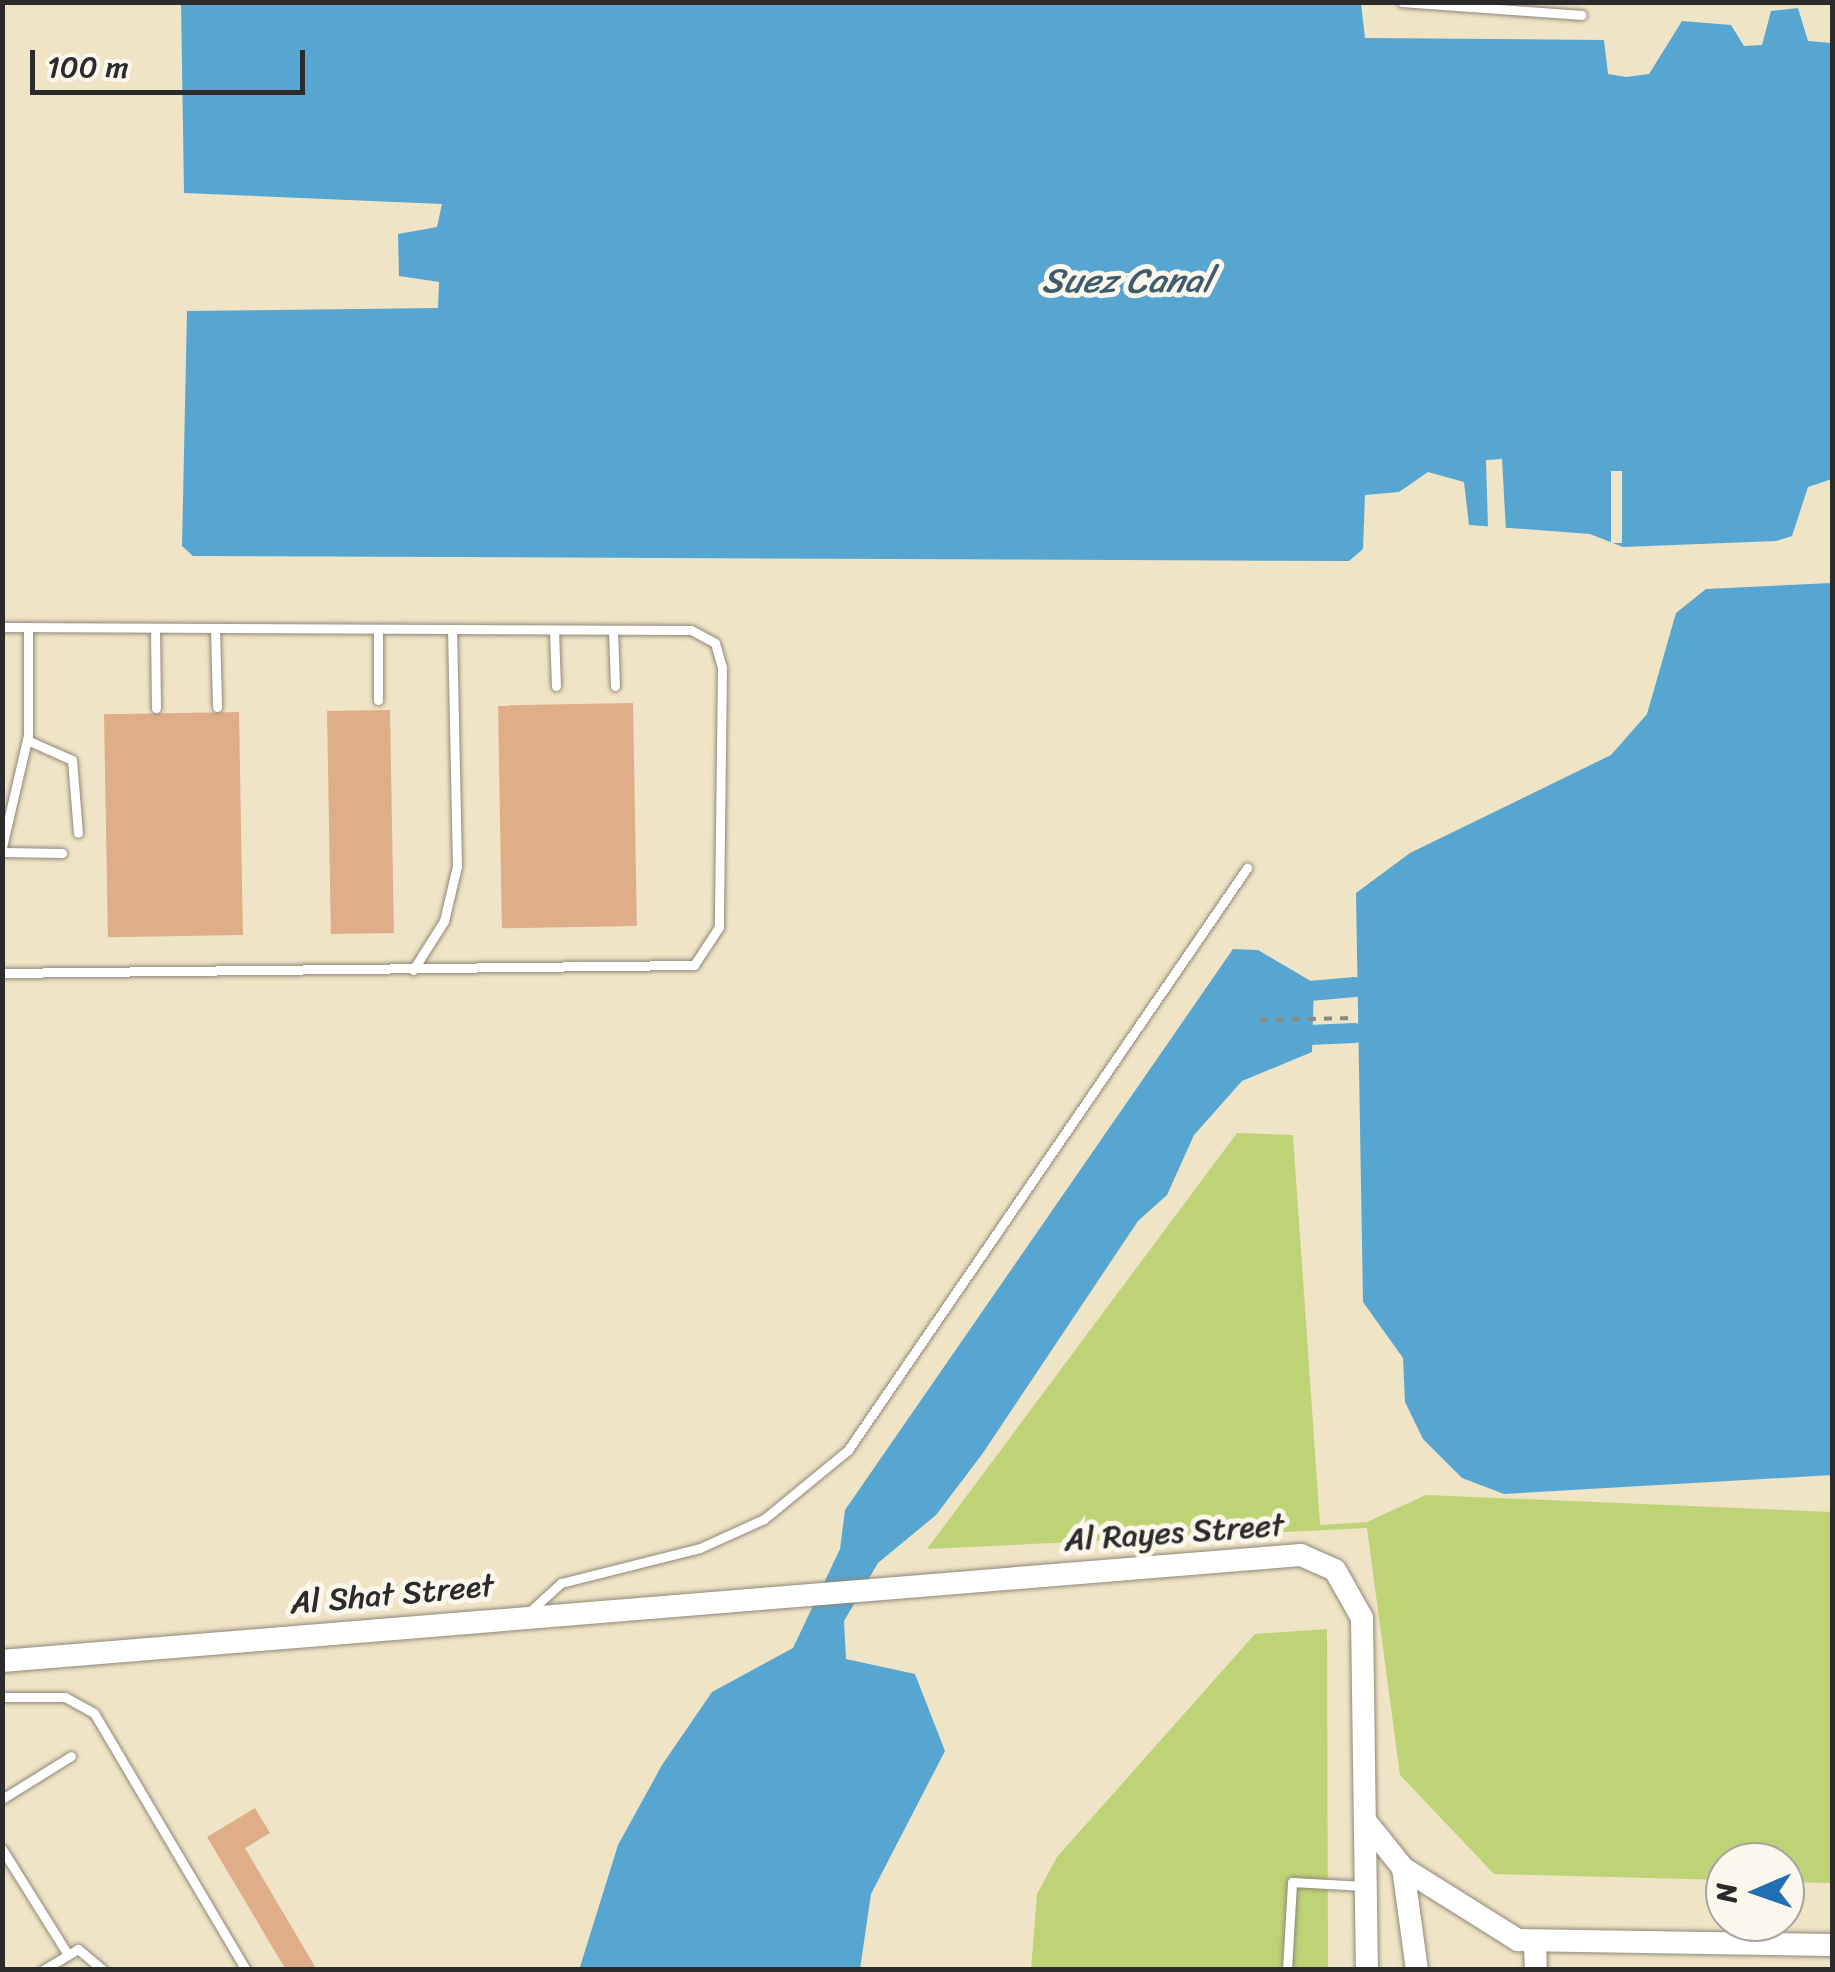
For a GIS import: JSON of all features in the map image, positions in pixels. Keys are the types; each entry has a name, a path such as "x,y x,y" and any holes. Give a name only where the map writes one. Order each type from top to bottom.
{"street":[{"name":"Al Rayes Street","path":"787,1595 1319,1560 1348,1583 1362,1618 1367,1970"},
{"name":"Al Shat Street","path":"2,1661 787,1595"},
{"path":"1366,1822 1403,1868 1503,1934 1536,1944 1832,1945"},
{"path":"1403,1868 1417,1970"},
{"path":"1536,1944 1536,1970"}],"lane":[{"path":"1402,2 1534,8 1582,15"},
{"path":"2,627 691,630 721,655 716,943 678,968 2,973"},
{"path":"28,628 27,740 2,850 62,854"},
{"path":"155,628 156,708"},
{"path":"216,628 217,707"},
{"path":"378,629 378,700"},
{"path":"413,970 444,921 457,866 452,629"},
{"path":"554,630 556,686"},
{"path":"613,630 615,686"},
{"path":"27,740 72,760 78,834"},
{"path":"525,1616 561,1582 700,1548 764,1520 848,1450 1247,868"},
{"path":"2,1696 65,1697 94,1713 246,1970"},
{"path":"2,1799 71,1756"},
{"path":"2,1849 67,1953"},
{"path":"1287,1970 1292,1882 1366,1886"},
{"path":"43,1970 67,1953 90,1952 103,1970"}],"path":[{"path":"1260,1020 1355,1018"}],"green space":[{"path":"1237,1133 1293,1135 1320,1525 1367,1522 1426,1495 1832,1512 1832,1883 1805,1882 1805,1842 1705,1842 1705,1879 1494,1874 1400,1775 1367,1528 927,1549"},
{"path":"1327,1629 1328,1969 1031,1970 1037,1894 1057,1857 1255,1634"}],"water":[{"name":"Suez Canal","path":"181,3 1361,3 1365,38 1604,40 1608,74 1626,77 1649,74 1682,21 1731,25 1744,46 1762,45 1771,11 1798,8 1808,41 1832,43 1832,479 1808,487 1792,536 1776,541 1623,547 1590,534 1469,525 1464,482 1428,472 1399,492 1365,495 1363,549 1349,561 193,556 182,546 187,311 438,308 439,282 399,276 398,234 437,227 442,204 184,193"},
{"path":"1832,583 1832,1475 1504,1494 1462,1478 1423,1439 1405,1402 1403,1358 1363,1302 1356,893 1410,853 1611,755 1647,714 1676,613 1706,589"},
{"path":"1233,949 1258,950 1314,983 1312,1052 1242,1081 1194,1135 1167,1195 1138,1221 983,1453 936,1515 878,1563 844,1621 846,1659 915,1674 945,1751 871,1894 860,1969 579,1970 618,1845 662,1765 712,1692 793,1648 840,1549 845,1510"}],"pier":[{"path":"1502,459 1506,531 1488,528 1486,460"},
{"path":"1611,471 1622,471 1622,543 1611,543"}],"building":[{"path":"633,703 637,926 502,928 498,705"},
{"path":"390,710 394,933 331,934 327,711"},
{"path":"239,712 243,935 108,937 104,714"},
{"path":"255,1808 270,1833 245,1848 317,1970 286,1970 207,1837"}],"waterway":[{"path":"1287,993 1355,987"},
{"path":"1286,1036 1355,1033"}]}
